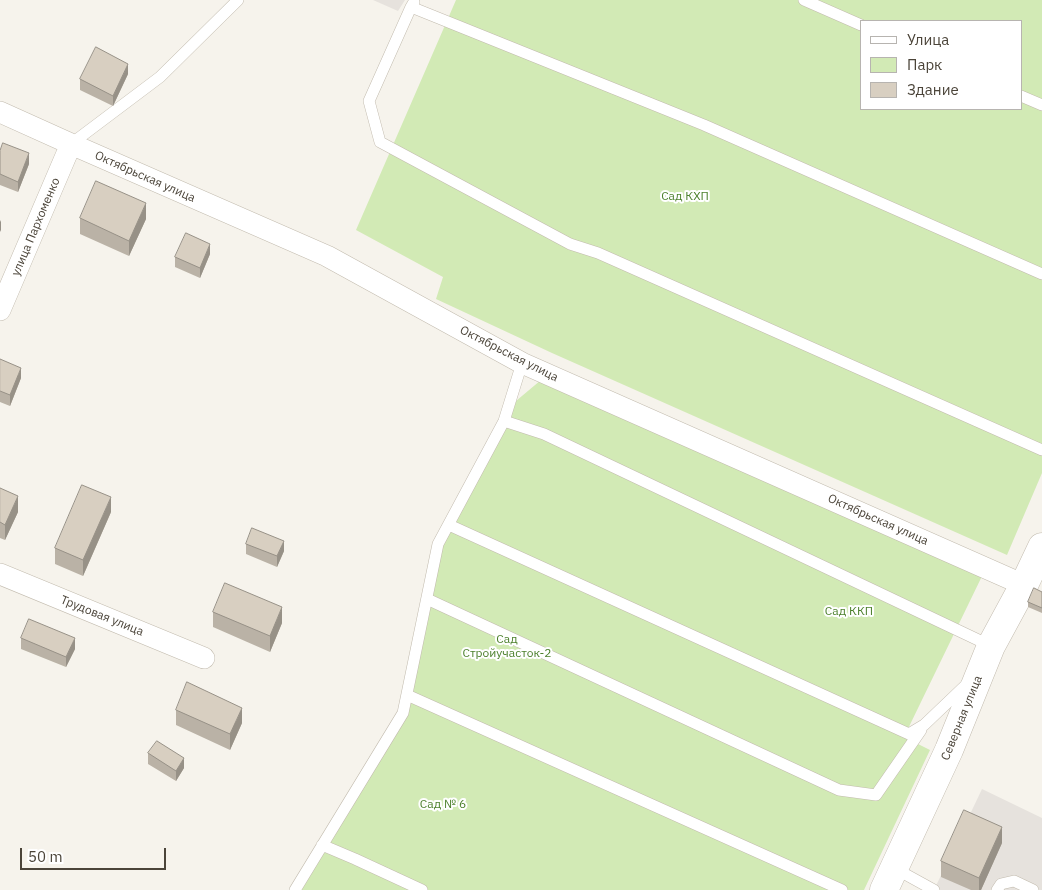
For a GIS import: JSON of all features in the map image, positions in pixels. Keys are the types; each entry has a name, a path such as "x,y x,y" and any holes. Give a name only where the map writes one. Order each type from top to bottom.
{"street":[{"name":"Октябрьская улица","path":"0,112 327,256 522,363 1024,585"},
{"name":"улица Пархоменко","path":"0,310 71,144"},
{"name":"Северная улица","path":"889,879 949,750 986,658 1042,547"},
{"name":"Трудовая улица","path":"0,574 204,658"}],"lane":[{"path":"71,144 160,77 238,0"},
{"path":"804,0 860,25"},
{"path":"1042,274 704,125 413,3 369,101 380,142 570,244 598,253 1042,450"},
{"path":"1022,96 1042,105"},
{"path":"295,890 403,713 438,544 504,421 522,363"},
{"path":"427,599 839,790 876,795 924,725 986,658 544,434 504,421"},
{"path":"448,525 910,734 924,725"},
{"path":"407,695 842,890"},
{"path":"322,845 422,890"},
{"path":"889,879 934,890"},
{"path":"997,890 1001,884 1014,881 1033,890"}],"shaded area":[{"path":"373,0 405,0 398,11"},
{"path":"982,789 1042,818 1042,890 934,890"}],"green space":[{"name":"Сад КХП","path":"456,0 1042,0 1042,473 1007,555 552,353 436,299 443,277 356,230"},
{"path":"541,380 984,572 904,737 930,750 864,890 296,890 407,695 438,544 516,401"}],"building":[{"path":"96,47 128,64 113,96 80,79"},
{"path":"3,143 29,153 18,182 0,174 0,151"},
{"path":"96,181 146,203 129,241 80,218"},
{"path":"186,233 210,244 200,268 175,257"},
{"path":"0,359 21,368 10,395 0,391"},
{"path":"82,485 111,497 83,560 55,548"},
{"path":"0,488 18,496 5,525 0,522"},
{"path":"252,528 284,541 277,556 246,544"},
{"path":"225,583 282,607 270,636 213,612"},
{"path":"1034,588 1042,592 1042,608 1028,602"},
{"path":"29,619 75,638 66,657 21,638"},
{"path":"187,682 242,708 230,734 176,710"},
{"path":"157,741 184,758 176,771 148,753"},
{"path":"964,810 1002,827 979,878 941,861"}],"park label":[{"name":"Сад ККП","path":"849,612"},
{"name":"Сад Стройучасток-2","path":"507,647"},
{"name":"Сад № 6","path":"443,805"}]}
